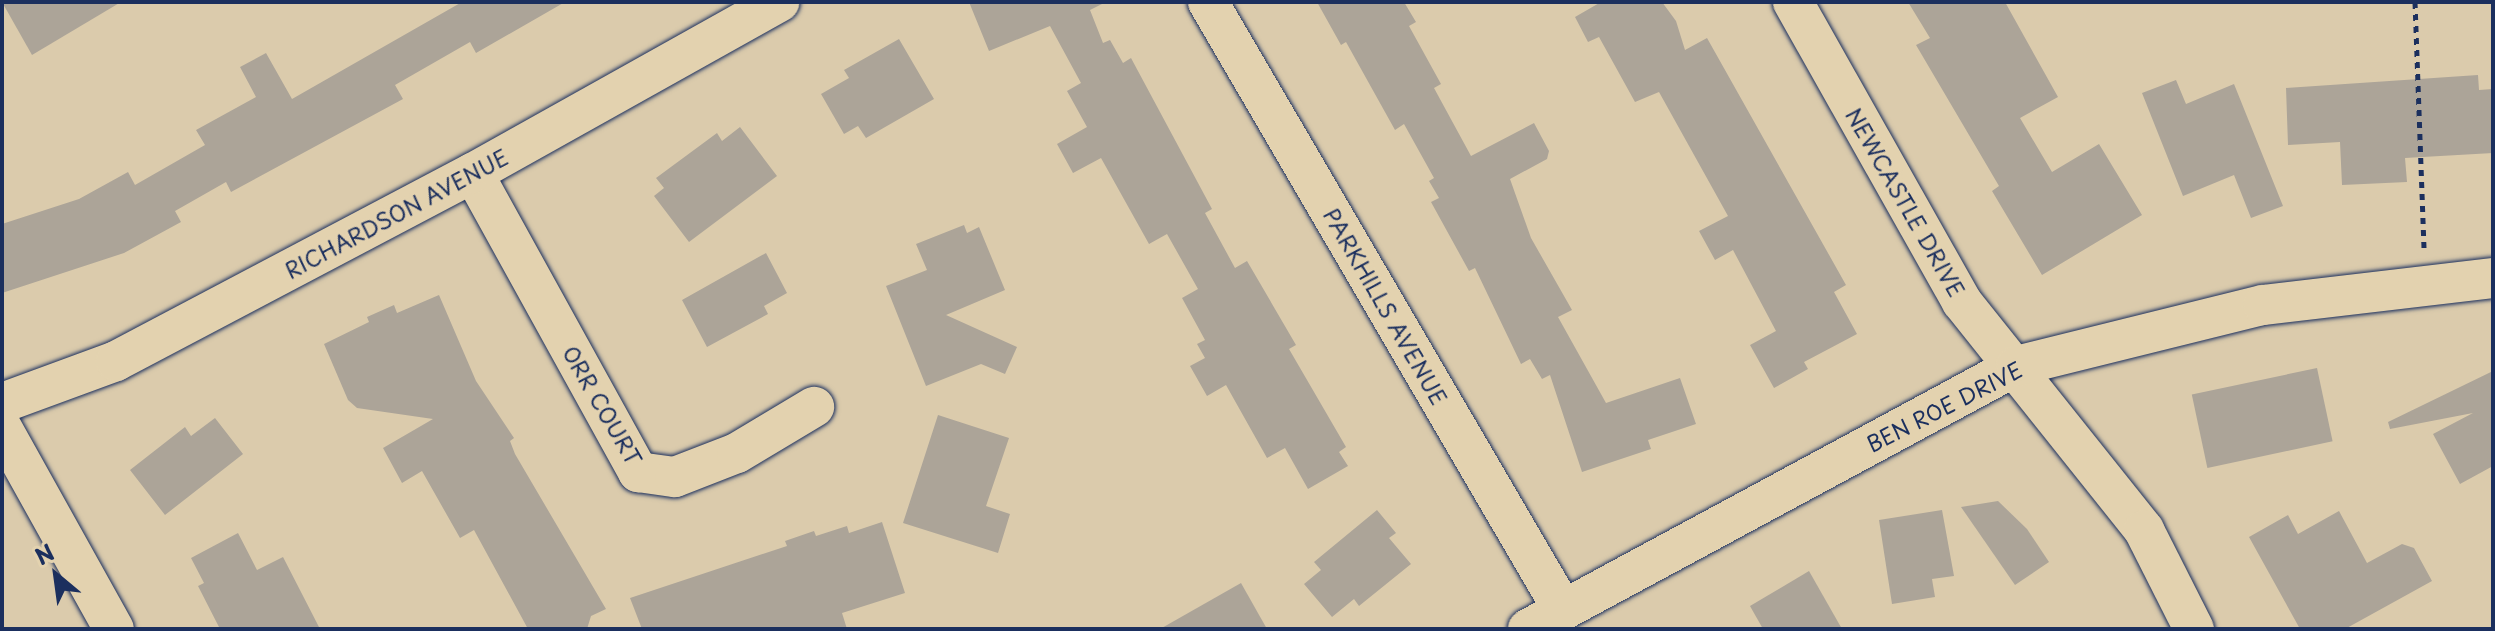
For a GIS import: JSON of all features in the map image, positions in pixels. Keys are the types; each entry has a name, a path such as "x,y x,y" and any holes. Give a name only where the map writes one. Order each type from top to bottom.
{"street":[{"name":"RICHARDSON AVENUE","path":"2,403 116,361 473,173 779,2"},
{"name":"PARKHILLS AVENUE","path":"1208,2 1563,610"},
{"name":"NEWCASTLE DRIVE","path":"1793,2 1962,302 2144,530 2194,629"},
{"name":"ORR COURT","path":"473,173 638,472 675,477 737,453 814,407"},
{"name":"BEN ROE DRIVE","path":"1528,629 2016,366 2263,305 2493,278"},
{"path":"2,428 114,629"}],"path":[{"path":"2415,2 2426,286"}],"building":[{"path":"2,2 121,2 32,55"},
{"path":"462,2 565,2 476,53 470,42 395,85 403,99 231,192 226,182 175,211 181,222 124,253 2,293 2,224 79,199 128,172 135,185 205,145 196,130 256,97 240,67 266,53 292,99"},
{"path":"969,2 1106,2 1090,10 1103,43 1110,40 1123,63 1131,58 1212,209 1205,213 1235,268 1247,261 1296,345 1289,349 1346,447 1339,452 1348,466 1308,489 1285,448 1267,458 1226,385 1207,396 1190,366 1205,358 1197,344 1205,340 1182,298 1198,289 1167,234 1149,244 1101,158 1073,173 1057,144 1087,127 1067,91 1081,83 1050,26 989,51"},
{"path":"1317,2 1404,2 1416,22 1409,26 1441,84 1434,88 1471,156 1534,123 1549,151 1547,159 1510,179 1531,238 1572,310 1558,317 1606,403 1680,378 1696,424 1648,440 1651,449 1582,472 1550,375 1542,379 1530,359 1521,364 1475,268 1469,271 1431,202 1439,198 1429,181 1434,178 1404,124 1395,130 1346,42 1341,45"},
{"path":"1601,2 1662,2 1676,21 1685,50 1707,38 1846,285 1834,292 1857,334 1804,362 1808,369 1774,388 1750,345 1776,331 1733,250 1715,260 1699,231 1728,216 1659,92 1635,102 1599,37 1588,42 1575,17"},
{"path":"1908,2 2005,2 2058,97 2020,118 2052,172 2099,144 2142,215 2042,275 1992,191 1999,186 1916,45 1930,38"},
{"path":"899,39 934,99 866,138 858,126 844,134 821,94 849,78 844,70"},
{"path":"2478,75 2479,90 2493,89 2493,153 2405,158 2407,182 2342,185 2340,142 2288,145 2286,88"},
{"path":"2176,80 2186,104 2234,84 2283,206 2251,218 2234,175 2183,196 2142,93"},
{"path":"740,127 777,176 689,242 654,196 664,188 656,178 717,133 722,141"},
{"path":"964,225 967,233 979,227 1005,290 946,315 1017,347 1005,374 981,364 926,386 886,286 927,270 916,244"},
{"path":"766,253 787,293 764,306 768,314 707,347 682,300"},
{"path":"439,295 476,381 514,438 510,441 515,454 606,609 591,616 587,629 528,629 474,530 460,538 422,471 402,483 383,448 433,419 357,408 348,400 324,344 369,322 367,317 394,305 397,313"},
{"path":"2317,368 2333,441 2207,468 2192,395"},
{"path":"2493,371 2493,466 2460,484 2433,434 2473,413 2390,429 2388,422"},
{"path":"938,415 1009,438 986,506 1010,514 998,553 903,523"},
{"path":"215,418 243,454 165,515 130,470 185,427 191,436"},
{"path":"1998,501 2027,529 2049,562 2015,585 1961,507"},
{"path":"1377,510 1396,533 1389,538 1411,564 1359,606 1354,599 1332,617 1304,584 1321,570 1314,562"},
{"path":"1942,510 1954,576 1932,579 1935,597 1892,604 1879,520"},
{"path":"2339,511 2367,563 2402,544 2414,548 2432,581 2345,629 2300,629 2249,537 2288,515 2298,534"},
{"path":"882,522 905,593 842,613 847,629 642,629 630,598 787,546 785,541 814,531 816,536 847,526 849,533"},
{"path":"238,533 257,570 283,557 320,629 220,629 198,586 204,583 191,558"},
{"path":"1809,571 1842,629 1763,629 1750,606"},
{"path":"1241,583 1267,629 1160,629"}]}
